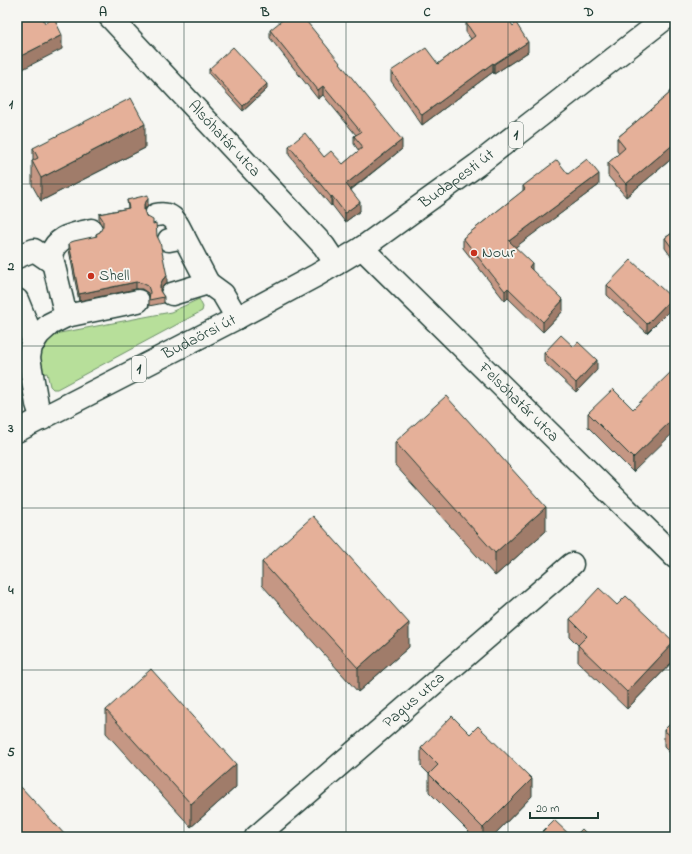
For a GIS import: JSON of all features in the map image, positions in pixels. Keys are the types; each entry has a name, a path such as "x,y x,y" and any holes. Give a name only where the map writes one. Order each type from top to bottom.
{"street":[{"name":"Alsóhatár utca","path":"110,17 324,246 336,264"},
{"name":"Budapesti út","path":"317,275 362,248 477,165 667,17"},
{"path":"156,215 170,215 174,219 177,239 208,283 223,294 237,318"},
{"path":"66,316 51,254 54,246 62,238 91,230"},
{"name":"Felsőhatár utca","path":"362,248 675,557"},
{"path":"17,257 34,250 53,262"},
{"name":"Budaörsi út","path":"17,431 237,318 317,275"},
{"path":"172,294 208,283"},
{"path":"25,338 39,334 50,324 66,316 132,297"},
{"path":"17,300 37,404 42,419"},
{"name":"Pagus utca","path":"256,837 572,564"}],"green space":[{"path":"199,299 203,307 202,311 57,389 53,389 50,386 47,373 43,374 41,360 42,349 48,341 60,333 171,312"}],"building":[{"path":"17,17 42,17 45,23 54,18 62,35 17,58"},
{"path":"286,17 303,17 402,140 346,184 360,202 345,213 289,146 305,133 324,157 331,151 343,164 363,147 354,136 361,132 323,86 318,90 270,30"},
{"path":"475,17 507,17 513,26 516,23 528,42 494,64 493,63 422,115 391,71 426,48 438,64 475,36 466,23"},
{"path":"233,47 267,84 243,106 209,69"},
{"path":"675,87 675,143 626,184 608,163 625,148 617,138 670,93 669,92"},
{"path":"131,98 145,124 41,178 32,161 38,158 33,148"},
{"path":"587,159 599,174 509,241 532,263 529,267 563,300 543,322 508,288 505,291 463,238 525,189 523,186 557,160 568,174"},
{"path":"148,195 148,199 144,204 144,210 146,216 153,220 153,224 156,223 157,236 160,242 167,276 163,279 160,285 160,291 164,297 149,300 150,292 148,286 136,282 79,294 69,243 97,236 96,234 100,232 103,226 103,220 99,214 129,208 127,200"},
{"path":"675,231 675,252 665,238"},
{"path":"631,260 672,298 647,324 607,285"},
{"path":"561,335 574,347 578,342 597,360 576,383 544,353"},
{"path":"673,370 675,373 675,417 633,458 588,413 613,389 633,409"},
{"path":"446,396 546,507 495,553 395,442"},
{"path":"313,516 409,623 358,668 262,562"},
{"path":"599,588 617,605 626,596 674,642 627,692 578,645 587,636 570,619"},
{"path":"151,669 236,764 191,804 106,710"},
{"path":"452,716 470,734 478,726 532,779 483,828 429,774 438,765 421,748"},
{"path":"675,719 675,740 664,730"},
{"path":"21,787 67,837 17,837 17,791"},
{"path":"554,820 572,837 537,837"},
{"path":"582,829 590,837 574,837"}],"place":[{"name":"Nour","path":"474,253"},
{"name":"Shell","path":"91,276"}]}
